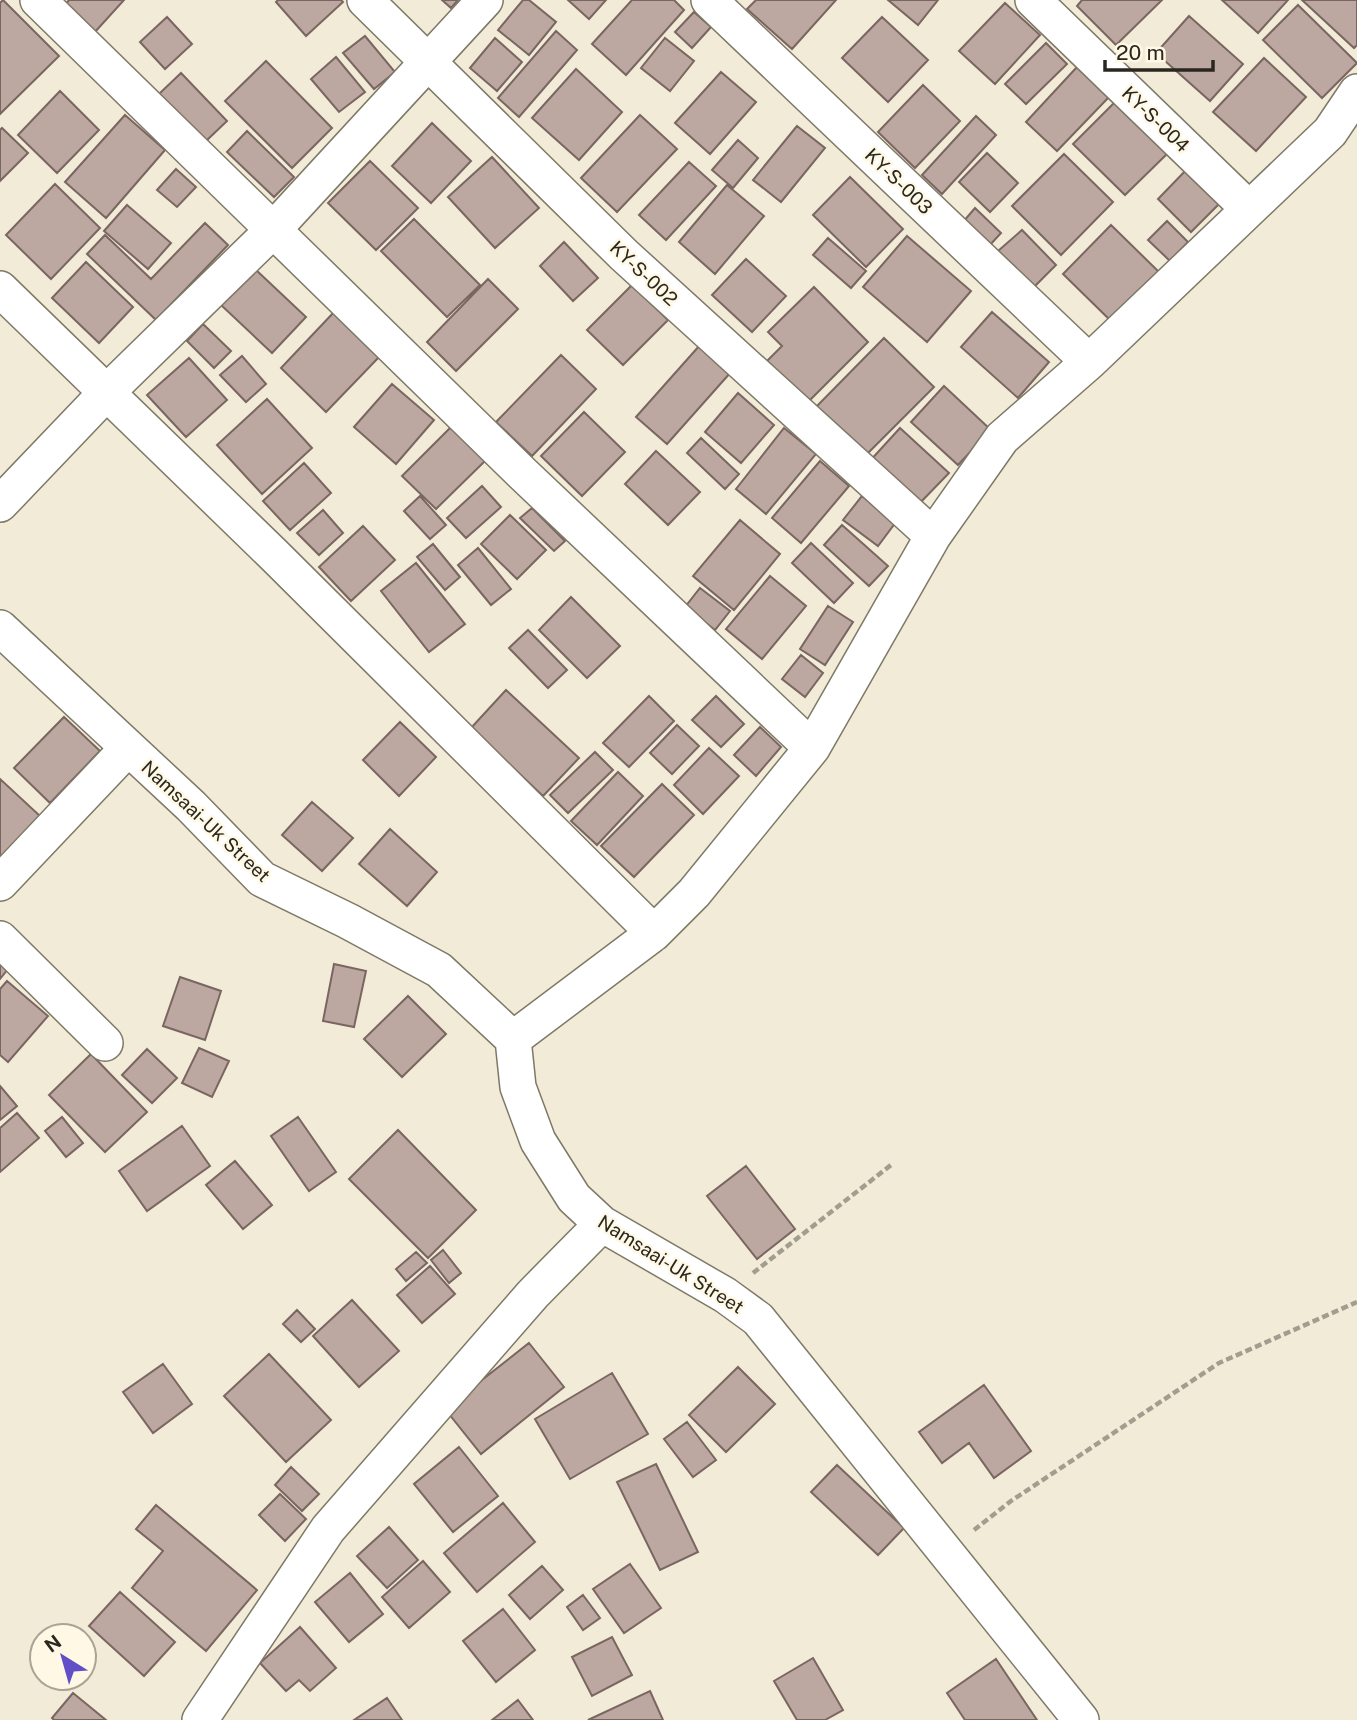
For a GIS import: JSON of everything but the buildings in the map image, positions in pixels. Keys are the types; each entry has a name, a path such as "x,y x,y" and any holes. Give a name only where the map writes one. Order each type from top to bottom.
{"street":[{"path":"38,0 522,473 812,748"},
{"name":"KY-S-002","path":"365,0 624,256 933,536"},
{"path":"0,504 106,393 273,230 485,0"},
{"name":"KY-S-003","path":"709,0 1089,362"},
{"name":"KY-S-004","path":"1033,0 1249,209"},
{"path":"513,1040 654,933 694,893 812,748 933,536 1002,438 1089,362 1330,132 1357,92"},
{"path":"0,289 274,555 654,933"},
{"name":"Namsaai-Uk Street","path":"0,628 191,806 262,879 439,970 513,1040 518,1087 538,1141 574,1198 602,1224 725,1294 758,1319 1081,1720"},
{"path":"0,883 128,748"},
{"path":"0,940 105,1043"},
{"path":"201,1720 328,1529 533,1294 602,1224"}],"path":[{"path":"725,1294 891,1165"},
{"path":"946,1552 1011,1501 1219,1363 1357,1302"}]}
